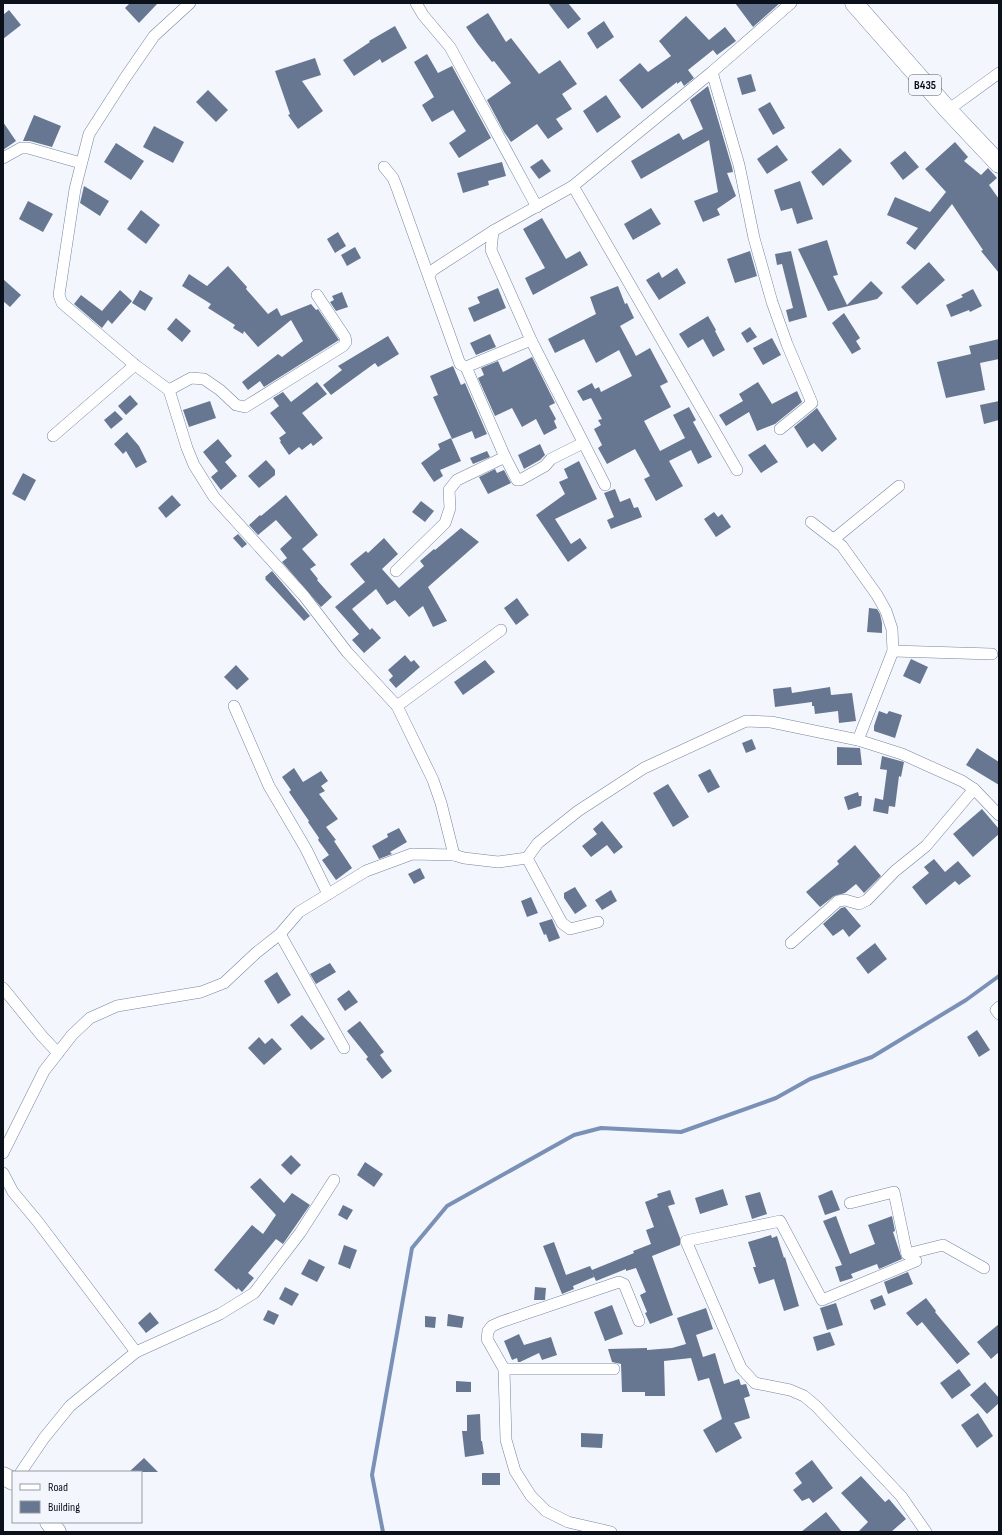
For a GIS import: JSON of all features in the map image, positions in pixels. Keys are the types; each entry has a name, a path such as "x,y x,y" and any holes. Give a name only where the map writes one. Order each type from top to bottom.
{"main road":[{"name":"B435","path":"854,3 948,110 999,164"},
{"path":"3,1476 12,1480"},
{"path":"50,1523 58,1532"}],"street":[{"path":"190,3 154,36 89,134 75,189 59,295 62,302 135,366 169,390 186,448 194,465 214,496 304,596 347,652 397,706 433,780 441,802 454,855"},
{"path":"416,3 423,15 450,47 537,207"},
{"path":"429,274 493,231 572,186 712,72 791,3"},
{"path":"712,72 739,165 754,238 772,302 786,344 812,403 780,429"},
{"path":"948,110 999,73"},
{"path":"3,158 21,148 28,148 81,163"},
{"path":"384,167 393,178 397,188 460,364 466,367 517,480 520,480 543,468 551,459 583,443"},
{"path":"572,186 737,470"},
{"path":"493,231 491,250 531,340 605,485"},
{"path":"169,390 191,378 204,379 220,390 236,405 245,407 343,346 346,342 345,337 317,295"},
{"path":"466,367 531,340"},
{"path":"53,436 135,366"},
{"path":"396,571 445,523 450,508 449,490 457,480 506,457"},
{"path":"834,539 898,486"},
{"path":"811,522 842,546 877,595 886,611 892,629 893,651 858,740"},
{"path":"397,706 501,630"},
{"path":"893,651 992,654"},
{"path":"234,706 269,786 306,849 328,894"},
{"path":"3,1153 44,1072 72,1035 90,1018 117,1006 201,992 224,983 256,953 280,934 299,912 366,871 412,854 454,855 464,858 498,862 527,858 538,843 578,811 644,768 746,721 771,722 858,740 902,754 962,781 974,789 999,815"},
{"path":"792,943 838,901 844,900 859,904 867,900 895,871 926,846 974,789"},
{"path":"527,858 562,923 570,930 598,922"},
{"path":"280,934 344,1048"},
{"path":"3,988 42,1036 58,1053"},
{"path":"999,1007 996,1010 999,1014"},
{"path":"3,1173 13,1192 136,1352"},
{"path":"22,1471 44,1438 70,1406 136,1352 220,1314 254,1293 300,1233 334,1180"},
{"path":"850,1204 894,1192 907,1254 916,1261 822,1300 780,1221 686,1241 741,1368 755,1383 790,1390 804,1396 816,1406 901,1496 926,1532"},
{"path":"907,1254 943,1245 984,1268"},
{"path":"611,1532 568,1522 546,1511 531,1496 515,1471 506,1440 504,1369 487,1339 488,1331 492,1326 501,1322 619,1282 624,1284 628,1289 640,1321"},
{"path":"504,1369 614,1369"}],"building":[{"path":"130,3 158,3 139,23 125,8"},
{"path":"548,3 568,3 581,19 568,29"},
{"path":"735,3 780,3 753,27"},
{"path":"9,10 21,25 3,39 3,15"},
{"path":"488,13 506,42 511,38 539,74 560,60 577,84 562,94 572,109 556,119 563,129 548,139 537,124 511,142 487,100 511,83 494,61 492,62 466,27"},
{"path":"686,16 709,40 725,27 736,41 717,55 713,50 688,70 694,78 684,86 681,81 677,84 677,82 642,109 619,80 640,63 648,72 671,56 659,41"},
{"path":"604,21 614,37 597,49 587,33"},
{"path":"395,26 407,48 382,63 380,59 354,76 343,60 370,42 369,41"},
{"path":"427,54 438,73 452,66 491,138 459,158 449,143 466,131 453,110 432,122 422,105 434,97 414,62"},
{"path":"315,58 321,75 302,81 323,111 298,129 288,115 290,114 275,71"},
{"path":"751,74 756,91 742,95 737,78"},
{"path":"708,86 732,167 733,172 727,173 736,196 717,209 720,215 703,222 694,201 718,192 709,140 641,179 631,161 679,133 683,140 703,129 690,100"},
{"path":"208,90 228,110 216,122 196,102"},
{"path":"606,95 621,117 597,133 583,111"},
{"path":"770,102 785,128 773,135 758,109"},
{"path":"34,115 61,126 52,147 30,141 23,141"},
{"path":"3,122 16,141 3,150"},
{"path":"154,126 184,142 173,163 143,147"},
{"path":"955,142 968,157 964,161 981,175 988,168 997,178 989,185 999,199 999,273 981,251 983,250 952,204 915,250 906,243 918,228 887,215 895,197 930,212 946,192 925,169"},
{"path":"116,143 144,161 131,180 104,162"},
{"path":"777,145 788,160 767,174 757,159"},
{"path":"840,148 852,161 823,186 811,172"},
{"path":"905,151 919,167 903,180 890,163"},
{"path":"542,159 551,171 539,179 530,167"},
{"path":"502,162 506,176 488,181 489,185 463,193 457,173"},
{"path":"800,181 813,219 797,224 792,208 781,211 774,190"},
{"path":"84,186 109,201 100,216 80,203"},
{"path":"28,201 53,214 43,232 19,219"},
{"path":"651,208 661,224 633,240 624,224"},
{"path":"141,210 160,225 146,244 127,229"},
{"path":"542,218 566,259 580,251 588,265 533,295 525,278 545,268 523,229"},
{"path":"338,232 346,246 335,253 327,239"},
{"path":"827,240 838,275 833,276 847,305 871,281 883,293 877,299 828,311 798,249"},
{"path":"355,247 361,258 347,266 341,255"},
{"path":"750,251 757,276 735,283 727,259"},
{"path":"791,251 807,317 789,322 786,310 793,308 782,264 777,265 775,254"},
{"path":"929,262 945,280 917,305 901,287"},
{"path":"228,266 268,314 277,308 281,316 311,304 316,310 318,309 339,340 264,387 260,381 248,390 242,382 278,354 282,357 303,341 291,320 258,347 244,331 243,334 233,328 235,325 208,308 211,304 182,286 189,274 207,286"},
{"path":"677,268 686,283 659,300 646,280 659,272 662,278"},
{"path":"3,279 21,295 10,307 3,301"},
{"path":"618,286 625,304 627,303 634,318 620,326 636,356 650,348 668,382 660,386 671,407 644,421 660,451 685,438 673,415 689,407 696,420 693,422 712,457 698,464 691,450 669,461 683,486 656,501 644,479 650,476 635,449 607,464 598,448 602,445 594,429 601,425 598,420 602,419 591,398 583,401 577,391 592,383 595,389 599,387 601,392 632,376 619,350 596,363 584,339 555,353 548,339 596,314 590,297"},
{"path":"498,288 506,308 474,322 468,308 480,303 477,297"},
{"path":"973,289 982,306 970,312 969,310 951,317 946,305 963,297 961,295"},
{"path":"120,290 132,301 112,324 108,320 102,328 74,304 81,295 102,311"},
{"path":"140,290 153,298 145,311 132,303"},
{"path":"342,292 348,307 336,311 330,302 334,300 332,296"},
{"path":"844,313 860,338 856,341 861,349 852,354 832,323"},
{"path":"708,316 725,350 713,357 703,339 688,348 679,334"},
{"path":"176,318 191,331 182,342 167,329"},
{"path":"750,327 757,337 747,343 741,333"},
{"path":"490,334 496,347 476,355 470,343"},
{"path":"388,336 399,354 378,367 375,363 331,395 323,385 342,370 338,366"},
{"path":"772,338 781,355 763,365 753,348"},
{"path":"999,339 999,359 980,363 985,390 946,398 937,362 971,354 969,346"},
{"path":"532,357 555,403 549,406 556,419 554,421 557,428 544,435 536,419 522,427 512,408 495,416 478,378 484,375 481,368 498,361 503,372"},
{"path":"453,366 461,385 465,383 487,434 475,439 472,431 452,439 433,397 438,395 430,376"},
{"path":"317,382 327,394 302,413 323,438 313,446 311,443 302,450 299,447 289,455 279,438 286,433 270,413 279,406 273,398 283,392 291,402"},
{"path":"758,382 772,404 797,391 802,402 775,424 757,431 749,412 726,426 719,415 743,401 739,394"},
{"path":"130,395 138,404 126,415 118,406"},
{"path":"210,401 216,418 189,427 183,410"},
{"path":"999,401 999,420 984,424 980,405"},
{"path":"817,408 837,439 822,452 814,443 807,448 794,427"},
{"path":"115,411 123,419 111,429 104,420"},
{"path":"127,432 139,446 147,462 136,468 126,451 123,454 114,444"},
{"path":"451,438 461,461 440,470 443,476 434,482 421,463 440,449 438,444"},
{"path":"218,439 232,456 225,462 237,476 221,490 211,477 218,471 203,452"},
{"path":"540,444 545,455 540,460 524,469 518,455"},
{"path":"765,444 778,462 761,473 748,455"},
{"path":"487,451 490,457 473,464 470,458"},
{"path":"266,460 275,470 275,475 259,488 248,476"},
{"path":"579,461 597,499 555,519 571,544 580,538 587,548 568,562 536,515 565,494 559,482 568,478 564,469"},
{"path":"495,469 497,473 504,470 511,483 488,494 479,477"},
{"path":"23,473 36,480 25,501 12,494"},
{"path":"615,489 620,502 630,498 634,508 638,507 642,517 611,529 607,520 614,517 604,493"},
{"path":"172,495 181,505 166,518 158,508"},
{"path":"286,495 318,535 302,549 316,565 310,569 318,579 317,580 332,597 321,607 282,562 287,558 280,549 292,538 276,520 258,535 249,525"},
{"path":"421,501 434,511 425,522 412,512"},
{"path":"714,512 718,517 722,514 731,527 716,537 704,519"},
{"path":"461,528 479,542 428,587 447,621 433,627 423,606 409,617 395,600 387,605 376,589 352,609 370,630 372,628 381,638 364,653 352,640 359,634 335,607 365,582 350,564 366,551 368,553 384,538 398,554 382,569 399,588 424,566 420,561"},
{"path":"238,534 247,544 242,548 233,538"},
{"path":"272,571 310,616 304,621 265,579 265,577"},
{"path":"517,598 529,615 516,625 504,608"},
{"path":"869,608 877,609 880,614 882,633 867,632"},
{"path":"405,655 411,662 414,660 420,667 396,688 389,680 393,676 388,670"},
{"path":"911,659 928,667 920,684 903,676"},
{"path":"485,660 495,672 463,695 454,682"},
{"path":"236,665 249,679 237,690 224,677"},
{"path":"791,687 792,693 830,687 831,695 852,693 856,721 839,723 838,711 815,714 812,702 775,707 773,689"},
{"path":"879,711 887,714 889,711 902,715 895,738 874,731 874,726"},
{"path":"752,739 756,749 746,753 742,743"},
{"path":"837,747 860,748 862,765 837,765"},
{"path":"977,748 999,762 999,785 966,765"},
{"path":"882,756 904,762 901,777 899,776 895,807 889,806 888,814 873,811 875,798 883,800 887,770 880,769"},
{"path":"294,768 303,782 321,771 328,781 321,786 325,791 319,794 338,819 326,827 336,840 334,841 352,868 336,880 322,860 329,855 318,840 319,838 308,822 309,821 289,792 291,790 282,777"},
{"path":"710,769 720,787 708,793 698,775"},
{"path":"668,784 689,817 673,827 653,793"},
{"path":"858,792 859,796 862,796 861,806 848,810 844,797"},
{"path":"982,809 999,829 999,834 973,857 953,834"},
{"path":"602,821 623,847 614,854 607,845 591,857 582,846 597,834 593,829"},
{"path":"399,828 407,842 390,852 392,854 379,859 372,846 388,837 387,834"},
{"path":"855,845 881,876 864,893 856,884 845,893 834,896 820,907 806,892 839,864 837,861"},
{"path":"934,859 945,872 958,861 971,876 959,885 955,881 926,905 912,887 929,873 924,867"},
{"path":"420,868 425,878 414,884 408,874"},
{"path":"575,887 587,906 575,914 564,898 564,893"},
{"path":"611,890 617,901 602,910 595,900"},
{"path":"531,897 538,913 527,917 521,901"},
{"path":"845,907 861,926 849,937 843,929 833,936 823,924 841,908"},
{"path":"552,919 560,938 549,942 539,923"},
{"path":"875,943 887,959 868,974 856,958"},
{"path":"330,963 336,972 316,984 310,974"},
{"path":"277,972 291,995 278,1004 264,981"},
{"path":"349,990 358,1002 345,1011 337,999"},
{"path":"302,1015 325,1039 311,1050 290,1025"},
{"path":"360,1021 384,1052 380,1055 392,1071 382,1079 366,1059 368,1057 347,1031"},
{"path":"977,1030 990,1050 979,1057 967,1037"},
{"path":"259,1037 265,1044 272,1038 282,1049 264,1065 248,1048"},
{"path":"291,1155 301,1165 291,1175 281,1165"},
{"path":"365,1162 383,1174 374,1187 357,1175"},
{"path":"260,1178 284,1203 292,1193 310,1205 283,1244 276,1239 248,1273 254,1278 242,1292 238,1288 237,1290 214,1270 252,1225 263,1234 276,1215 250,1187"},
{"path":"723,1189 728,1205 700,1214 695,1198"},
{"path":"670,1190 675,1204 668,1206 680,1238 680,1245 652,1256 673,1315 650,1324 640,1295 646,1292 636,1268 626,1271 626,1269 596,1281 592,1272 594,1277 573,1286 574,1289 562,1294 543,1246 554,1242 566,1275 590,1266 592,1270 634,1253 633,1251 651,1244 646,1230 654,1227 645,1202 658,1197 657,1194"},
{"path":"832,1190 840,1210 825,1215 818,1196"},
{"path":"760,1192 767,1214 752,1219 745,1196"},
{"path":"343,1205 353,1210 347,1220 338,1215"},
{"path":"836,1216 850,1254 875,1244 868,1225 892,1216 895,1231 893,1232 902,1259 879,1269 877,1264 851,1274 853,1278 840,1282 835,1267 842,1265 823,1221"},
{"path":"771,1235 772,1238 777,1236 784,1258 785,1257 799,1306 784,1311 774,1279 759,1284 753,1267 756,1267 748,1242"},
{"path":"344,1245 357,1250 350,1269 338,1264"},
{"path":"309,1259 325,1267 317,1282 301,1274"},
{"path":"908,1272 913,1284 888,1294 884,1282"},
{"path":"285,1287 299,1294 292,1306 279,1299"},
{"path":"535,1287 546,1288 545,1300 534,1300"},
{"path":"882,1295 886,1305 874,1310 870,1300"},
{"path":"926,1298 936,1311 935,1312 970,1354 957,1364 922,1322 917,1326 906,1313"},
{"path":"836,1303 843,1325 827,1330 820,1308"},
{"path":"612,1305 623,1334 605,1341 594,1312"},
{"path":"706,1308 713,1329 696,1335 703,1357 715,1353 724,1384 739,1379 741,1385 746,1384 750,1396 744,1398 750,1418 734,1423 742,1438 716,1453 703,1430 722,1419 709,1378 698,1381 691,1358 664,1361 665,1396 645,1396 645,1392 622,1392 621,1364 612,1362 608,1349 647,1348 647,1350 672,1348 686,1344 677,1318"},
{"path":"268,1310 279,1315 274,1325 263,1320"},
{"path":"150,1312 159,1323 146,1333 138,1323"},
{"path":"448,1314 464,1317 462,1328 447,1326"},
{"path":"425,1316 436,1317 435,1328 425,1327"},
{"path":"999,1324 999,1352 991,1359 977,1342"},
{"path":"830,1332 835,1345 817,1351 813,1337"},
{"path":"519,1334 524,1345 551,1337 557,1355 542,1360 539,1353 520,1362 518,1362 517,1358 512,1360 504,1341"},
{"path":"959,1369 971,1385 952,1399 940,1383"},
{"path":"456,1381 471,1382 471,1392 456,1392"},
{"path":"985,1382 999,1398 999,1403 987,1414 970,1395"},
{"path":"978,1413 993,1436 977,1448 961,1425"},
{"path":"480,1414 481,1441 484,1454 465,1457 462,1431 467,1431 467,1415"},
{"path":"581,1433 603,1434 602,1448 581,1447"},
{"path":"144,1458 158,1472 142,1472 130,1471"},
{"path":"812,1460 833,1488 813,1503 809,1498 802,1501 793,1490 802,1483 795,1473"},
{"path":"482,1473 500,1473 500,1485 482,1485"},
{"path":"861,1476 885,1502 889,1499 906,1519 891,1532 858,1532 868,1522 841,1493"},
{"path":"826,1512 842,1532 801,1532"}],"waterway":[{"path":"383,1532 372,1475 412,1248 447,1206 574,1135 601,1128 681,1132 776,1098 810,1079 872,1057 966,1000 999,976"}]}
